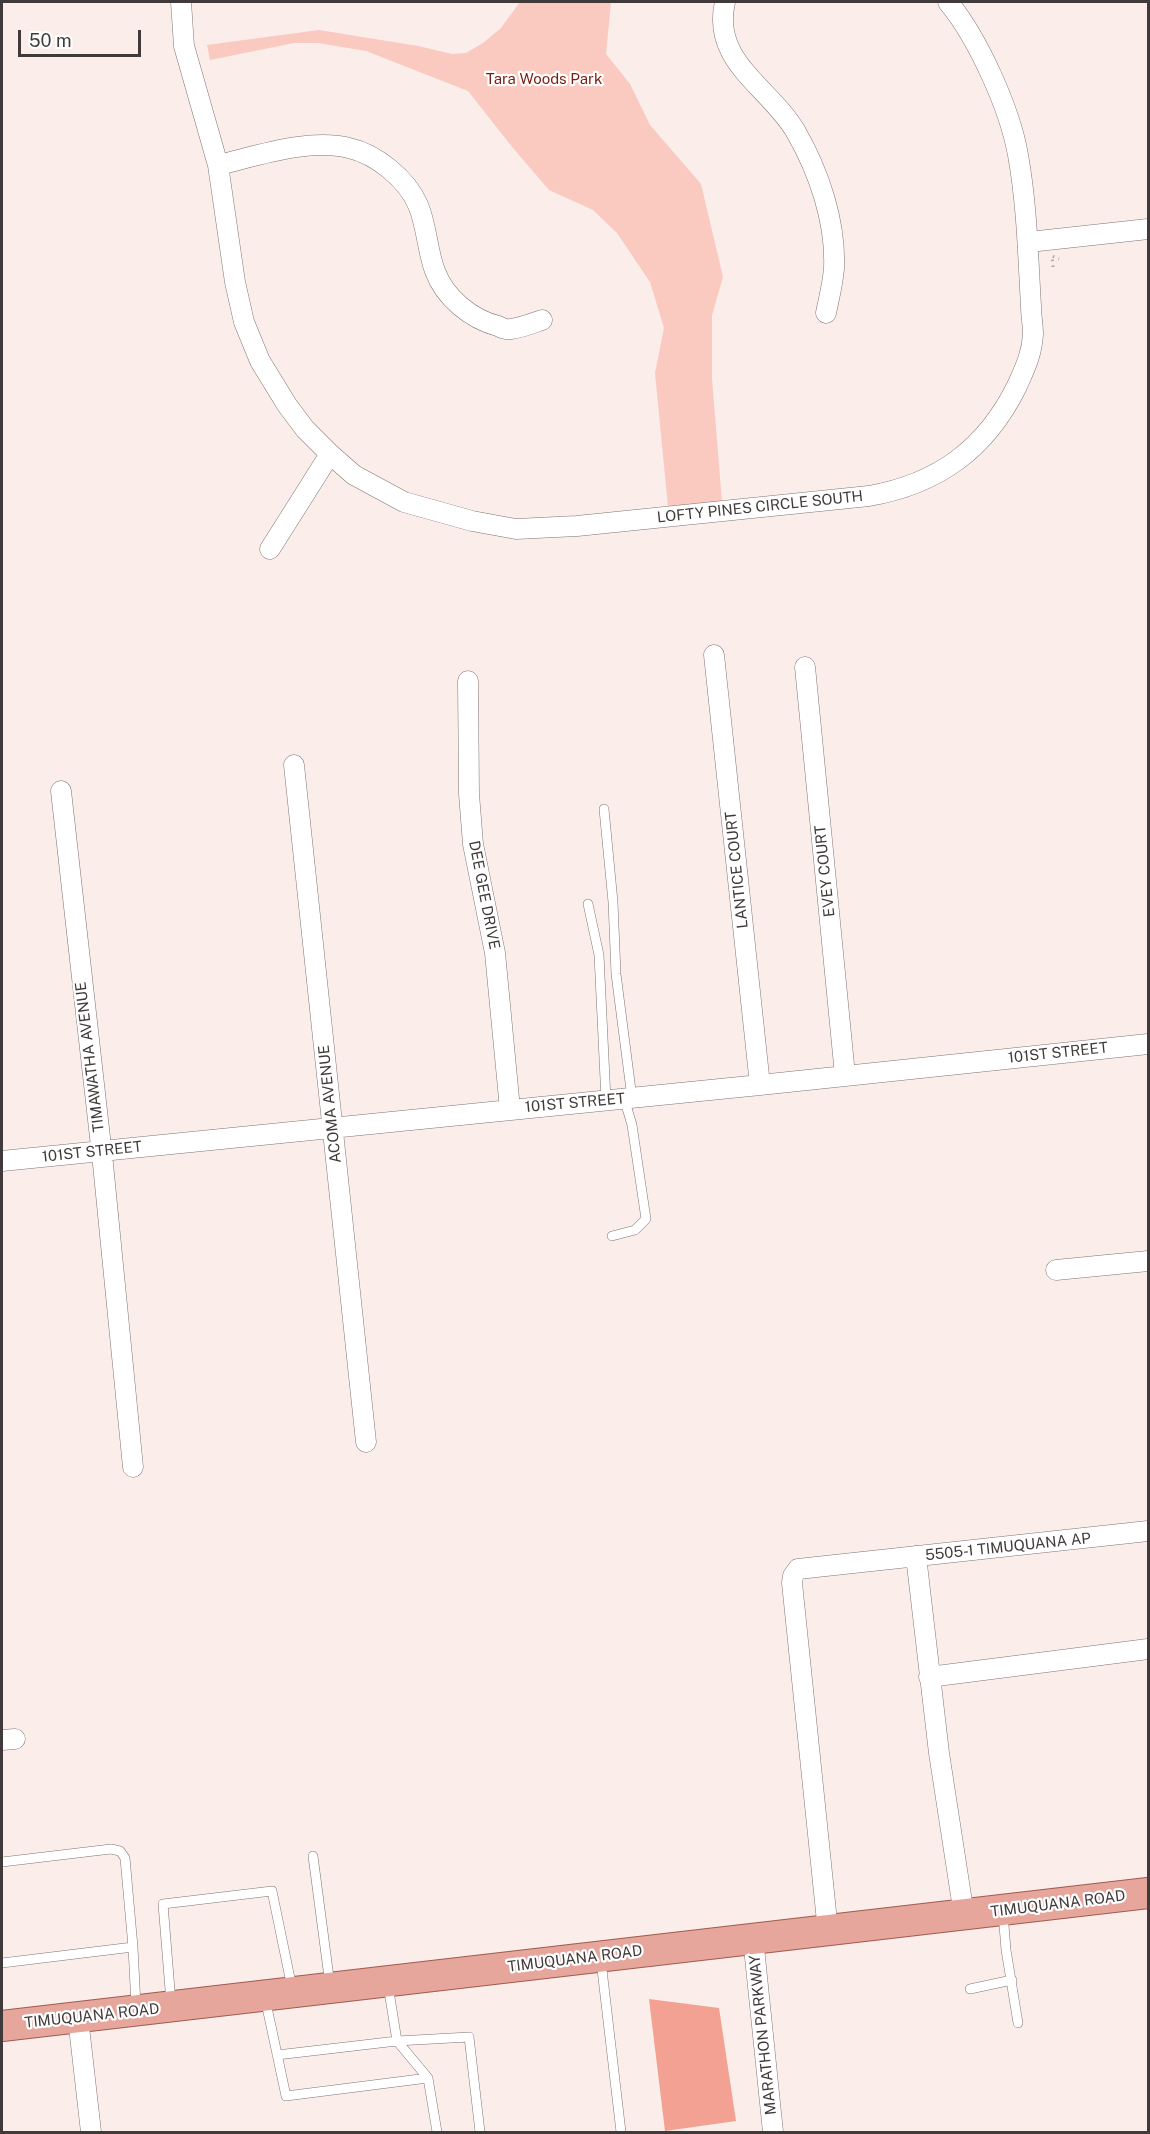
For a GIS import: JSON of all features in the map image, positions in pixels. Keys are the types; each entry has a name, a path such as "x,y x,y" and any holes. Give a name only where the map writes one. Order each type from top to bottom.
{"main road":[{"name":"TIMUQUANA ROAD","path":"2,2024 78,2018 1149,1893"}],"street":[{"name":"LOFTY PINES CIRCLE SOUTH","path":"181,2 184,46 218,165 235,282 244,322 269,378 305,429 330,454 367,484 404,502 472,521 516,529 577,526 894,492 933,476 967,453 990,430 1012,396 1032,349 1029,242 1014,138 997,89 976,44 948,2"},
{"path":"725,2 723,18 731,52 740,69 767,94 795,131 818,178 832,234 834,268 826,313"},
{"path":"218,165 301,147 325,145 350,148 370,157 390,169 417,203 435,273 446,293 462,309 486,323 510,330 542,320"},
{"path":"1029,242 1149,229"},
{"path":"270,549 330,454"},
{"name":"LANTICE COURT","path":"714,655 760,1085"},
{"name":"EVEY COURT","path":"805,667 845,1075"},
{"name":"DEE GEE DRIVE","path":"468,681 469,794 473,844 495,953 510,1109"},
{"name":"ACOMA AVENUE","path":"294,765 366,1442"},
{"name":"TIMAWATHA AVENUE","path":"61,791 133,1467"},
{"name":"101ST STREET","path":"2,1161 1149,1044"},
{"path":"1056,1270 1149,1261"},
{"name":"5505-1 TIMUQUANA AP","path":"964,1915 939,1752 916,1556 1149,1531"},
{"path":"828,1931 793,1576 798,1569 916,1556"},
{"path":"929,1677 1149,1649"},
{"name":"MARATHON PARKWAY","path":"753,1938 773,2133"},
{"path":"78,2018 91,2133"}],"lane":[{"path":"604,809 613,902 621,1099"},
{"path":"588,904 599,955 621,1099 632,1125 646,1220 635,1230 612,1236"},
{"path":"2,1862 111,1849 120,1851 125,1858 134,1947 136,2011"},
{"path":"312,1856 331,1988"},
{"path":"171,2007 163,1904 272,1891 278,1994 277,2055 286,2096 428,2078"},
{"path":"1003,1911 1005,1950 1018,2023"},
{"path":"2,1963 134,1947"},
{"path":"600,1956 621,2133"},
{"path":"970,1989 1012,1980"},
{"path":"387,1981 397,2041 428,2078 437,2133"},
{"path":"277,2055 397,2041 469,2037 480,2133"}],"path":[{"path":"1053,267 1052,256 1059,260"}],"green space":[{"name":"Tara Woods Park","path":"520,2 611,2 606,54 630,84 650,125 701,184 723,277 712,315 712,379 722,502 668,507 655,373 664,328 650,282 617,233 593,210 549,190 468,91 366,51 318,43 294,43 210,60 207,45 319,30 418,46 452,54 466,53 501,28"}],"shaded area":[{"path":"649,1999 719,2008 736,2121 665,2131"}]}
